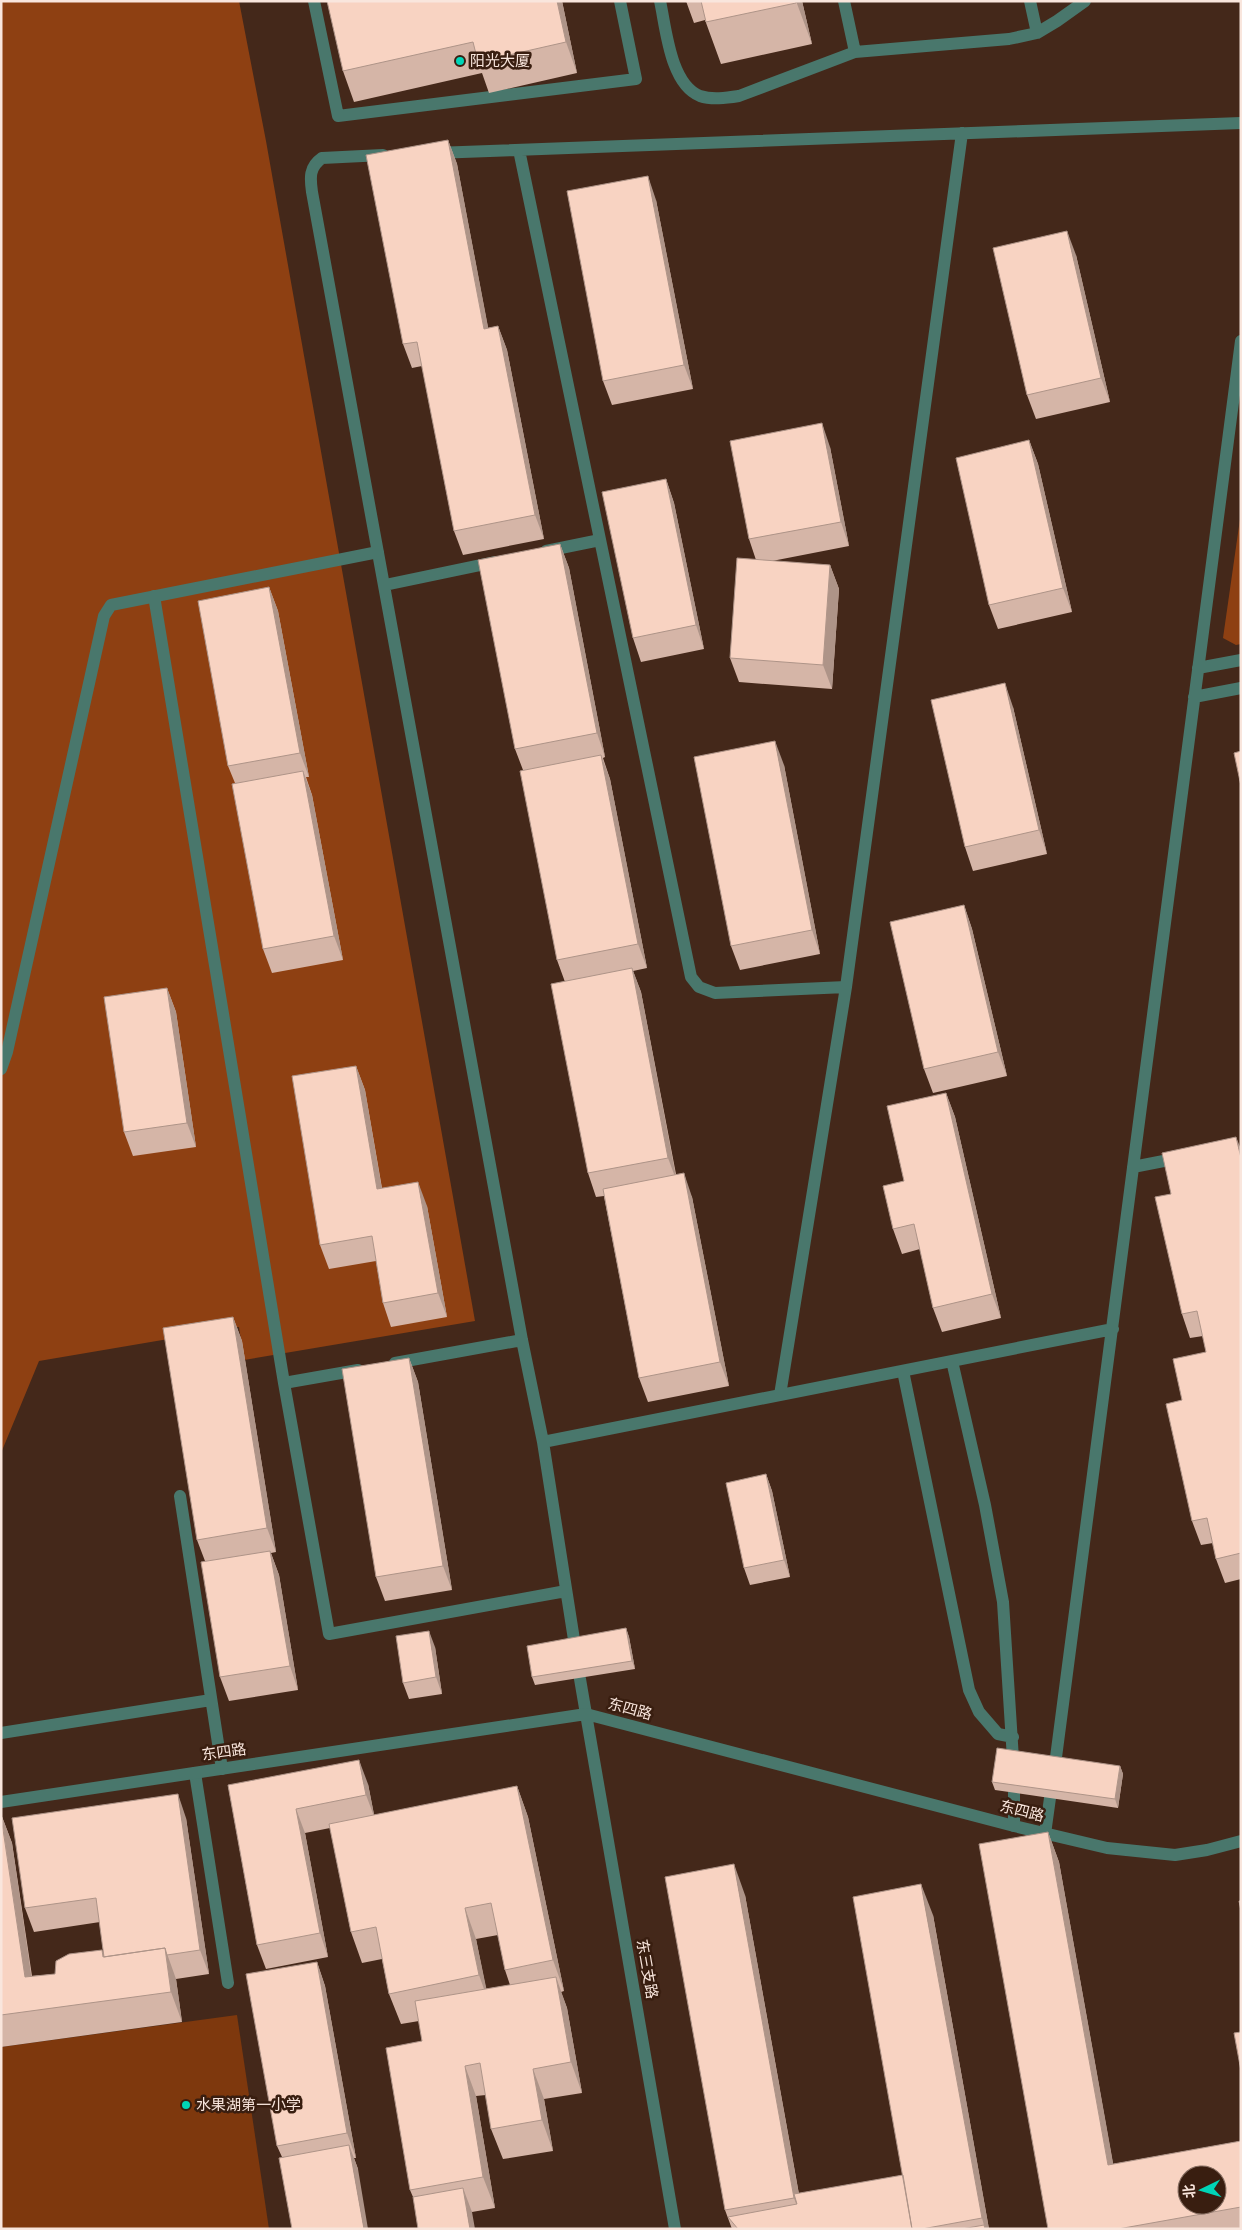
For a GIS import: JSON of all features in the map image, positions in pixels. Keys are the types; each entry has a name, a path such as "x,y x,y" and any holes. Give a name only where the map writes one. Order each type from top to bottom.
{"street":[{"path":"314,1 338,116 636,80 620,1"},
{"path":"660,1 678,75 687,87 700,96 719,98 739,96 856,52 1009,39 1037,33 1058,22 1085,1"},
{"path":"844,1 856,52"},
{"path":"1030,1 1037,33"},
{"path":"424,153 1241,123"},
{"path":"780,1396 846,987 962,133"},
{"path":"519,150 691,977 699,987 716,993 846,987"},
{"path":"396,154 322,158 312,168 310,179 522,1340 543,1442 575,1646"},
{"path":"1055,1765 1241,341"},
{"path":"535,554 600,540"},
{"path":"1,1069 7,1052 104,616 111,605 378,552"},
{"path":"385,585 507,560"},
{"path":"154,596 284,1384 329,1634 566,1591"},
{"path":"1198,668 1241,660"},
{"path":"1194,697 1241,688"},
{"path":"1133,1167 1196,1154"},
{"path":"543,1442 1113,1329"},
{"path":"284,1384 522,1340"},
{"path":"952,1361 985,1505 1003,1602 1013,1759"},
{"path":"903,1371 969,1690 979,1712 998,1734 1013,1737"},
{"path":"180,1496 222,1769"},
{"name":"东三支路","path":"580,1679 675,2229"},
{"path":"1,1733 211,1700"},
{"name":"东四路","path":"1,1802 586,1714 1014,1826 1107,1848 1160,1855 1192,1854 1241,1841"},
{"path":"195,1773 228,1982"},
{"path":"1014,1793 1014,1826"},
{"path":"1046,1834 1050,1798"}],"shaded area":[{"path":"1,1 239,1 266,141 475,1321 244,1360 239,1327 39,1361 1,1453"},
{"path":"1241,512 1241,644 1236,645 1223,638"},
{"path":"237,2015 269,2229 1,2229 1,2047"}],"building":[{"name":"阳光大厦","path":"327,1 557,1 566,42 478,62 473,42 343,71"},
{"path":"701,1 796,1 796,3 706,22"},
{"path":"448,140 484,329 498,326 535,515 454,531 417,342 403,344 366,155"},
{"path":"648,176 684,365 603,381 567,191"},
{"path":"1067,231 1101,378 1027,395 993,248"},
{"path":"822,423 841,522 749,539 730,441"},
{"path":"1029,440 1063,588 989,605 956,458"},
{"path":"666,479 696,625 633,638 602,492"},
{"path":"560,544 597,733 515,749 478,560"},
{"path":"737,558 830,565 823,665 730,658"},
{"path":"269,587 300,753 228,766 198,601"},
{"path":"1005,683 1039,830 965,847 931,700"},
{"path":"775,741 812,930 731,946 694,757"},
{"path":"1241,751 1241,786 1234,753"},
{"path":"601,755 638,944 557,960 520,771"},
{"path":"303,771 334,936 263,949 232,784"},
{"path":"964,905 998,1052 924,1069 890,922"},
{"path":"632,968 668,1158 588,1173 551,984"},
{"path":"167,988 187,1123 124,1132 104,997"},
{"path":"356,1066 377,1189 418,1182 438,1293 383,1303 372,1236 320,1245 292,1076"},
{"path":"946,1093 992,1294 933,1308 914,1224 893,1229 883,1186 904,1181 887,1106"},
{"path":"1236,1137 1241,1158 1241,1553 1216,1559 1207,1518 1192,1521 1166,1404 1182,1400 1173,1359 1206,1352 1197,1311 1182,1314 1155,1197 1171,1194 1162,1153"},
{"path":"684,1173 720,1362 639,1378 603,1189"},
{"path":"233,1317 267,1528 197,1540 163,1328"},
{"path":"409,1358 443,1566 376,1577 342,1369"},
{"path":"766,1474 784,1560 744,1568 726,1483"},
{"path":"270,1551 290,1666 220,1677 201,1562"},
{"path":"626,1628 632,1661 532,1677 527,1646"},
{"path":"429,1631 436,1677 403,1683 396,1636"},
{"path":"997,1748 1120,1766 1115,1799 992,1782"},
{"path":"359,1760 366,1795 296,1809 320,1933 257,1945 228,1785"},
{"path":"517,1786 553,1960 505,1970 491,1903 465,1908 479,1975 389,1994 376,1927 351,1932 329,1824"},
{"path":"178,1794 200,1950 167,1955 165,1948 104,1957 96,1898 25,1908 12,1818"},
{"path":"1,1816 25,1977 55,1974 56,1961 69,1954 102,1950 103,1957 165,1948 171,1992 1,2015"},
{"path":"1048,1832 1108,2165 1241,2141 1241,2207 1227,2210 1227,2165 1177,2165 1177,2215 1196,2215 1118,2229 1048,2229 979,1844"},
{"path":"734,1864 794,2198 725,2210 665,1877"},
{"path":"921,1884 982,2218 922,2229 912,2229 853,1897"},
{"path":"317,1962 347,2133 277,2146 246,1974"},
{"path":"556,1977 571,2062 533,2069 542,2120 491,2129 480,2063 465,2066 483,2177 410,2190 386,2048 422,2041 415,2001"},
{"path":"1241,2032 1241,2071 1234,2033"},
{"path":"349,2145 364,2229 292,2229 279,2158"},
{"path":"903,2175 912,2229 738,2229 728,2217 797,2204 794,2194"},
{"path":"463,2188 470,2229 418,2229 413,2197"},
{"path":"984,2225 985,2229 962,2229"}],"place":[{"name":"阳光大厦","path":"460,61"},
{"name":"水果湖第一小学","path":"186,2105"}]}
